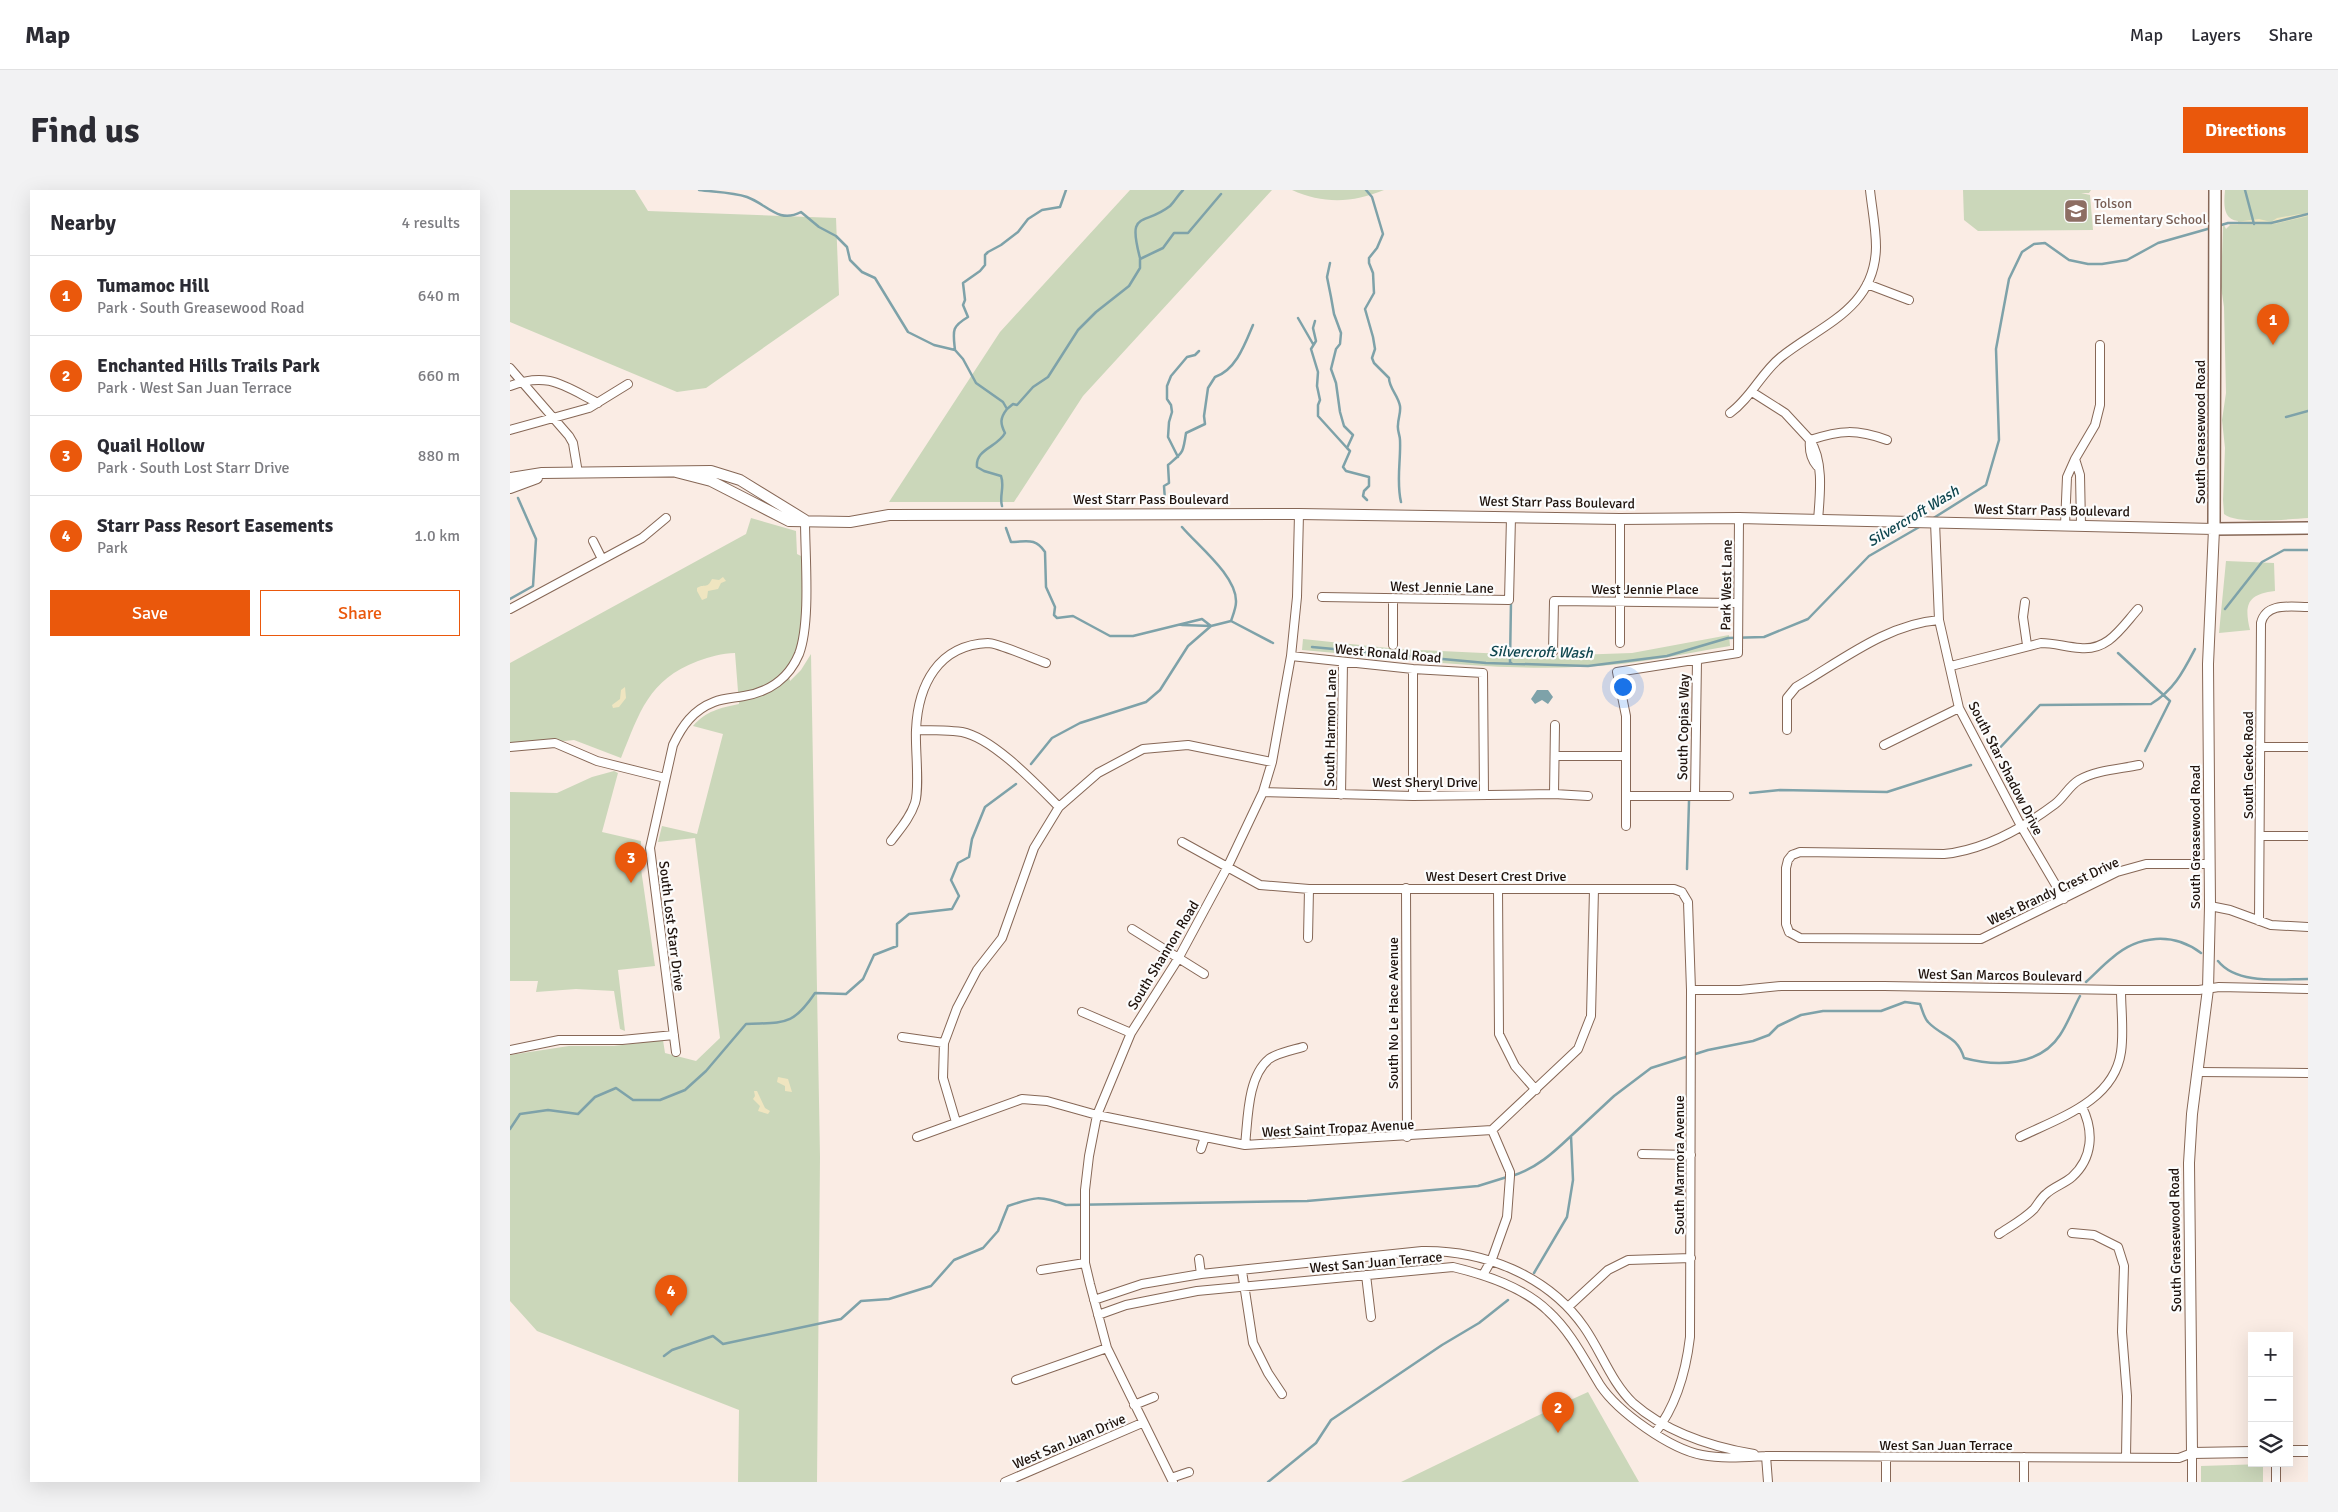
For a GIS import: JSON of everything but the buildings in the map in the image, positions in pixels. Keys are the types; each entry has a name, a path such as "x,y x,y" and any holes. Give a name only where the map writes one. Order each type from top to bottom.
{"main road":[{"name":"South Greasewood Road","path":"2214,529 2215,190"},
{"name":"West Starr Pass Boulevard","path":"2214,529 2308,528"}],"street":[{"path":"1730,413 1743,404 1780,357 1849,309 1864,292 1873,267 1876,247 1870,190"},
{"path":"1867,284 1909,300"},
{"path":"2065,525 2067,477 2095,425 2100,406 2100,346"},
{"path":"510,368 555,418 573,443 578,473"},
{"path":"510,386 534,379 551,380 598,403"},
{"path":"510,430 589,408 628,384"},
{"path":"1752,392 1785,414 1810,440 1818,458 1817,466 1820,478 1818,520"},
{"path":"1810,440 1837,432 1854,431 1886,440"},
{"path":"2075,459 2080,475 2081,525"},
{"name":"West Starr Pass Boulevard","path":"510,478 527,474 555,473 711,471 740,480 806,520"},
{"name":"West Starr Pass Boulevard","path":"676,472 711,481 789,521 850,522 889,515 1299,514 1620,519 1739,518 2214,529"},
{"name":"West Starr Pass Boulevard","path":"510,488 533,478 555,473"},
{"path":"2066,489 2080,489"},
{"name":"South Shannon Road","path":"1189,1472 1172,1480 1142,1423 1107,1348 1085,1263 1085,1190 1097,1115 1131,1033 1178,959 1227,868 1263,792 1272,762 1291,656 1297,597 1299,514"},
{"name":"West Jennie Lane","path":"1322,597 1509,600 1511,516"},
{"path":"510,609 642,538 666,518"},
{"name":"Park West Lane","path":"1697,660 1738,653 1739,518"},
{"path":"1620,519 1620,643"},
{"name":"South Lost Starr Drive","path":"676,1052 650,848 673,745 680,730 691,716 714,702 765,690 779,682 790,670 799,654 805,630 806,520"},
{"name":"South Star Shadow Drive","path":"1935,522 1939,620 1951,666 1959,708 2021,826 2064,899"},
{"name":"South Greasewood Road","path":"2192,1482 2189,1164 2192,1114 2199,1072 2208,989 2210,864 2208,664 2214,529"},
{"path":"593,541 602,559"},
{"path":"1393,598 1393,645"},
{"name":"West Jennie Place","path":"1553,652 1554,601 1737,603"},
{"path":"2025,602 2023,617 2027,645"},
{"name":"South Gecko Road","path":"2259,921 2260,627 2266,612 2278,608 2308,607"},
{"path":"1951,666 2027,645 2053,643 2080,648 2095,647 2110,640 2138,609"},
{"path":"1787,730 1788,691 1898,628 1919,621 1939,620"},
{"path":"890,841 906,822 916,801 916,730 919,700 931,673 955,650 989,643 1046,663"},
{"name":"West Ronald Road","path":"1291,656 1484,673 1484,794"},
{"path":"1626,826 1626,716 1617,672 1697,660"},
{"name":"South Copias Way","path":"1695,795 1697,660"},
{"name":"South Harmon Lane","path":"1341,795 1343,662"},
{"path":"1413,668 1413,796"},
{"path":"1884,745 1959,708"},
{"path":"1554,794 1555,725"},
{"path":"916,730 963,732 985,743 1018,767 1059,807"},
{"path":"510,747 555,743 597,761 665,778"},
{"path":"956,1122 943,1078 944,1043 957,1008 977,970 1002,938 1034,848 1059,807 1098,774 1143,749 1188,745 1272,762"},
{"path":"2260,747 2308,747"},
{"path":"1555,756 1625,756"},
{"path":"2021,826 2057,802 2079,780 2138,766"},
{"name":"West Sheryl Drive","path":"1263,792 1413,796 1484,794 1588,796"},
{"path":"1626,796 1730,796"},
{"name":"West Brandy Crest Drive","path":"2021,826 1984,845 1963,852 1944,854 1790,852 1786,868 1787,935 1800,938 1981,939 2117,872 2146,864 2210,864"},
{"path":"2260,836 2308,836"},
{"name":"West Desert Crest Drive","path":"1182,842 1260,885 1309,889 1674,889 1682,892"},
{"path":"1682,892 1689,886"},
{"name":"South No Le Hace Avenue","path":"1406,888 1407,1137"},
{"path":"1308,938 1309,889"},
{"path":"1498,889 1499,1034 1515,1066 1536,1090"},
{"path":"1484,1275 1492,1259 1507,1217 1510,1172 1492,1130 1578,1049 1591,1016 1594,889"},
{"name":"South Marmora Avenue","path":"1655,1433 1663,1423 1687,1366 1690,1337 1691,990 1688,902 1682,892"},
{"path":"2210,906 2271,925 2308,927"},
{"path":"1132,929 1204,974"},
{"name":"West San Marcos Boulevard","path":"1691,990 1740,990 1781,986 2121,990 2308,988"},
{"path":"2020,1138 2082,1107 2106,1086 2122,1052 2121,990"},
{"path":"1082,1012 1131,1033"},
{"path":"510,1050 558,1040 622,1040 674,1035"},
{"path":"902,1037 944,1043"},
{"path":"1245,1145 1250,1098 1255,1079 1270,1059 1303,1047"},
{"path":"2199,1072 2308,1073"},
{"name":"West Saint Tropaz Avenue","path":"917,1137 1022,1099 1046,1101 1097,1115 1245,1145 1407,1137 1492,1130"},
{"path":"1999,1234 2034,1209 2045,1195 2071,1178 2080,1168 2088,1154 2090,1142 2089,1121 2082,1107"},
{"path":"1202,1149 1205,1137"},
{"path":"1642,1154 1691,1155"},
{"path":"2072,1233 2094,1235 2118,1247 2124,1266 2122,1332 2127,1396 2126,1457"},
{"name":"West San Juan Terrace","path":"1094,1300 1142,1284 1200,1274 1422,1251 1455,1252 1492,1259 1535,1281 1568,1307 1584,1327 1614,1380 1633,1402 1663,1423 1706,1442 1733,1450 1766,1456"},
{"path":"1199,1258 1200,1274"},
{"path":"1568,1307 1608,1270 1628,1260 1691,1258"},
{"path":"1041,1270 1085,1263"},
{"name":"West San Juan Terrace","path":"1098,1315 1146,1300 1197,1291 1453,1267 1484,1275 1526,1294 1547,1309 1573,1339 1602,1387 1630,1415 1655,1433 1682,1448 1701,1455 1732,1458 1766,1456 2179,1458 2192,1453"},
{"path":"1242,1271 1253,1343 1268,1373 1282,1394"},
{"path":"1366,1275 1371,1317"},
{"path":"1016,1380 1107,1348"},
{"path":"1134,1405 1154,1397"},
{"name":"West San Juan Drive","path":"1005,1482 1142,1423"},
{"path":"2293,1451 2308,1452"},
{"path":"2192,1453 2248,1452"},
{"path":"1766,1456 1768,1482"},
{"path":"2024,1457 2024,1482"},
{"path":"1886,1458 1886,1482"},
{"path":"2276,1467 2276,1482"}],"green space":[{"path":"510,190 635,190 648,211 836,218 839,295 706,388 677,392 510,322"},
{"path":"1130,190 1272,190 1083,396 1014,502 889,502 1000,332"},
{"path":"1292,190 1384,190 1361,197 1327,200 1304,195"},
{"path":"1963,190 2091,190 2089,193 2081,193 2090,195 2093,230 1978,231 1964,220"},
{"path":"2225,190 2308,190 2308,518 2252,520 2240,519 2224,514 2225,448 2222,420 2226,393 2224,307 2221,287 2223,226 2226,229 2230,225 2238,225 2238,221 2229,217 2225,209"},
{"path":"751,518 796,531 797,554 805,558 805,628 788,672 790,681 801,670 811,654 820,1157 817,1482 738,1482 739,1410 537,1331 510,1301 510,1055 569,1046 614,1046 663,1040 665,1053 696,1061 720,1038 695,838 658,842 662,826 697,834 723,734 693,726 703,717 714,711 739,704 735,653 721,654 698,661 681,669 657,688 641,712 621,758 574,740 520,746 510,745 510,663 746,534"},
{"path":"2226,561 2274,563 2275,591 2258,595 2250,602 2247,614 2250,630 2219,633"},
{"path":"1729,635 1730,646 1621,664 1581,667 1501,667 1302,650 1303,639 1398,649 1545,656 1632,653"},
{"path":"614,771 618,773 602,832 641,841 640,862 655,966 618,970 625,1031 620,1029 614,991 576,989 536,992 538,981 510,981 510,792 557,793 592,777"},
{"path":"1588,1392 1639,1482 1401,1482 1566,1402"},
{"path":"2248,1464 2248,1467 2263,1467 2263,1482 2201,1482 2201,1466"}],"sand":[{"path":"2308,214 2308,216 2274,224 2230,225 2228,223 2259,219 2271,222 2277,218"},
{"path":"723,577 726,581 721,583 718,589 708,591 707,598 702,600 697,588 707,585 712,579 719,580"},
{"path":"625,687 626,698 619,707 613,708 612,705 620,699 621,690"},
{"path":"778,1077 788,1079 792,1092 785,1091 785,1086 777,1082"},
{"path":"754,1091 757,1091 765,1108 770,1111 768,1114 758,1111 760,1106 753,1099 755,1096"}],"water":[{"path":"1537,690 1548,690 1553,697 1548,704 1542,700 1535,704 1531,699"}],"waterway":[{"path":"699,190 742,195 773,212 786,216 801,212 819,227 836,236 847,247 850,260 862,272 875,278 908,332 934,345 955,350 963,359 976,383 1003,402 1007,409 1002,421 1005,433 1002,438 983,452 977,461 977,467 1001,476 1002,506"},
{"path":"955,350 954,330 968,317 963,305 965,300 963,283 985,265 985,255 988,252 1018,232 1028,219 1042,210 1060,207 1066,190"},
{"path":"1140,258 1136,243 1135,232 1137,226 1140,222 1170,206 1183,190"},
{"path":"1366,190 1372,197 1383,234 1377,248 1369,258 1373,273 1374,293 1365,309 1375,349 1372,358 1374,363 1389,378 1390,385 1400,406 1398,427 1401,502"},
{"path":"2245,190 2254,224"},
{"path":"1007,409 1013,404 1017,405 1033,387 1048,377 1078,330 1096,312 1129,286 1140,268 1140,259 1163,248 1174,233 1188,233 1221,194"},
{"name":"Silvercroft Wash","path":"2218,226 2228,223 2271,223 2308,214"},
{"name":"Silvercroft Wash","path":"1932,519 1986,485 1999,440 1996,349 2009,279 2022,252 2034,244 2045,243 2069,260 2088,264 2102,264 2127,260 2158,243 2211,228"},
{"path":"1330,263 1327,277 1334,314 1341,333 1340,344 1336,349 1331,369 1336,383 1344,426 1353,435 1347,448 1350,451 1343,467 1346,471 1369,477 1369,486 1364,491 1363,496 1367,500"},
{"path":"1298,318 1313,344"},
{"path":"1315,321 1313,328 1316,341 1311,349 1318,372 1317,386 1320,400 1318,416 1347,448"},
{"path":"1165,500 1164,486 1169,483 1168,465 1181,452 1186,433 1205,424 1204,416 1208,388 1215,377 1229,369 1239,356 1253,325"},
{"path":"1178,457 1168,437 1172,412 1171,405 1167,399 1167,386 1171,376 1187,357 1195,355 1199,351"},
{"path":"2286,417 2308,411"},
{"path":"510,599 533,586 536,539 518,498"},
{"name":"Silvercroft Wash","path":"1312,647 1486,663 1588,666 1667,656 1728,638 1764,637 1808,619 1869,556 1921,526"},
{"path":"1182,527 1215,562 1230,582 1235,592 1236,602 1231,621"},
{"path":"1006,528 1011,542 1034,542 1045,552 1046,587 1055,607 1054,615 1057,618 1073,616 1110,636 1133,636 1202,619 1211,626"},
{"path":"2225,609 2262,562 2284,550 2308,550"},
{"path":"1511,602 1510,662 1512,664"},
{"name":"Silvercroft Wash","path":"1031,764 1052,738 1080,723 1146,702 1160,690 1188,646 1211,626 1231,621 1273,643"},
{"path":"1182,625 1211,626"},
{"path":"1996,752 2040,705 2151,704 2172,687 2195,649"},
{"path":"2118,653 2170,701 2145,751"},
{"path":"1750,793 1780,790 1887,792 1971,765"},
{"name":"Silvercroft Wash","path":"510,1129 520,1114 548,1110 578,1114 595,1097 616,1088 633,1100 660,1100 685,1090 706,1071 746,1024 778,1022 793,1017 800,1012 815,993 846,994 863,979 874,955 897,946 897,924 909,914 952,909 959,896 951,880 958,863 969,857 972,839 985,807 1016,784"},
{"path":"1687,869 1689,801"},
{"path":"2086,982 2122,950 2144,941 2167,939 2190,946 2201,953"},
{"path":"2218,961 2226,969 2248,977 2273,980 2308,979"},
{"path":"1534,1273 1567,1217 1573,1180 1571,1136 1614,1096 1651,1068 1708,1050 1753,1041 1769,1035 1778,1026 1801,1015 1823,1011 1881,1011 1905,1002 1920,1004 1927,1020 1933,1027 1953,1040 1961,1050 1964,1058 1990,1063 2017,1062 2041,1053 2051,1045 2063,1030 2080,996"},
{"path":"1512,1176 1537,1164 1571,1136"},
{"path":"664,1356 672,1350 713,1336 723,1344 841,1319 861,1301 889,1299 931,1286 954,1260 983,1248 998,1231 1008,1206 1031,1199 1050,1200 1066,1205 1307,1201 1478,1186 1507,1177"},
{"path":"1268,1482 1316,1443 1331,1420 1442,1345 1479,1323 1508,1300"}],"place":[{"name":"Tolson Elementary School","path":"2076,211"},
{"name":"Tumamoc Hill","path":"2273,345"},
{"name":"Quail Hollow","path":"631,883"},
{"name":"Starr Pass Resort Easements","path":"671,1316"},
{"name":"Enchanted Hills Trails Park","path":"1558,1433"}]}
